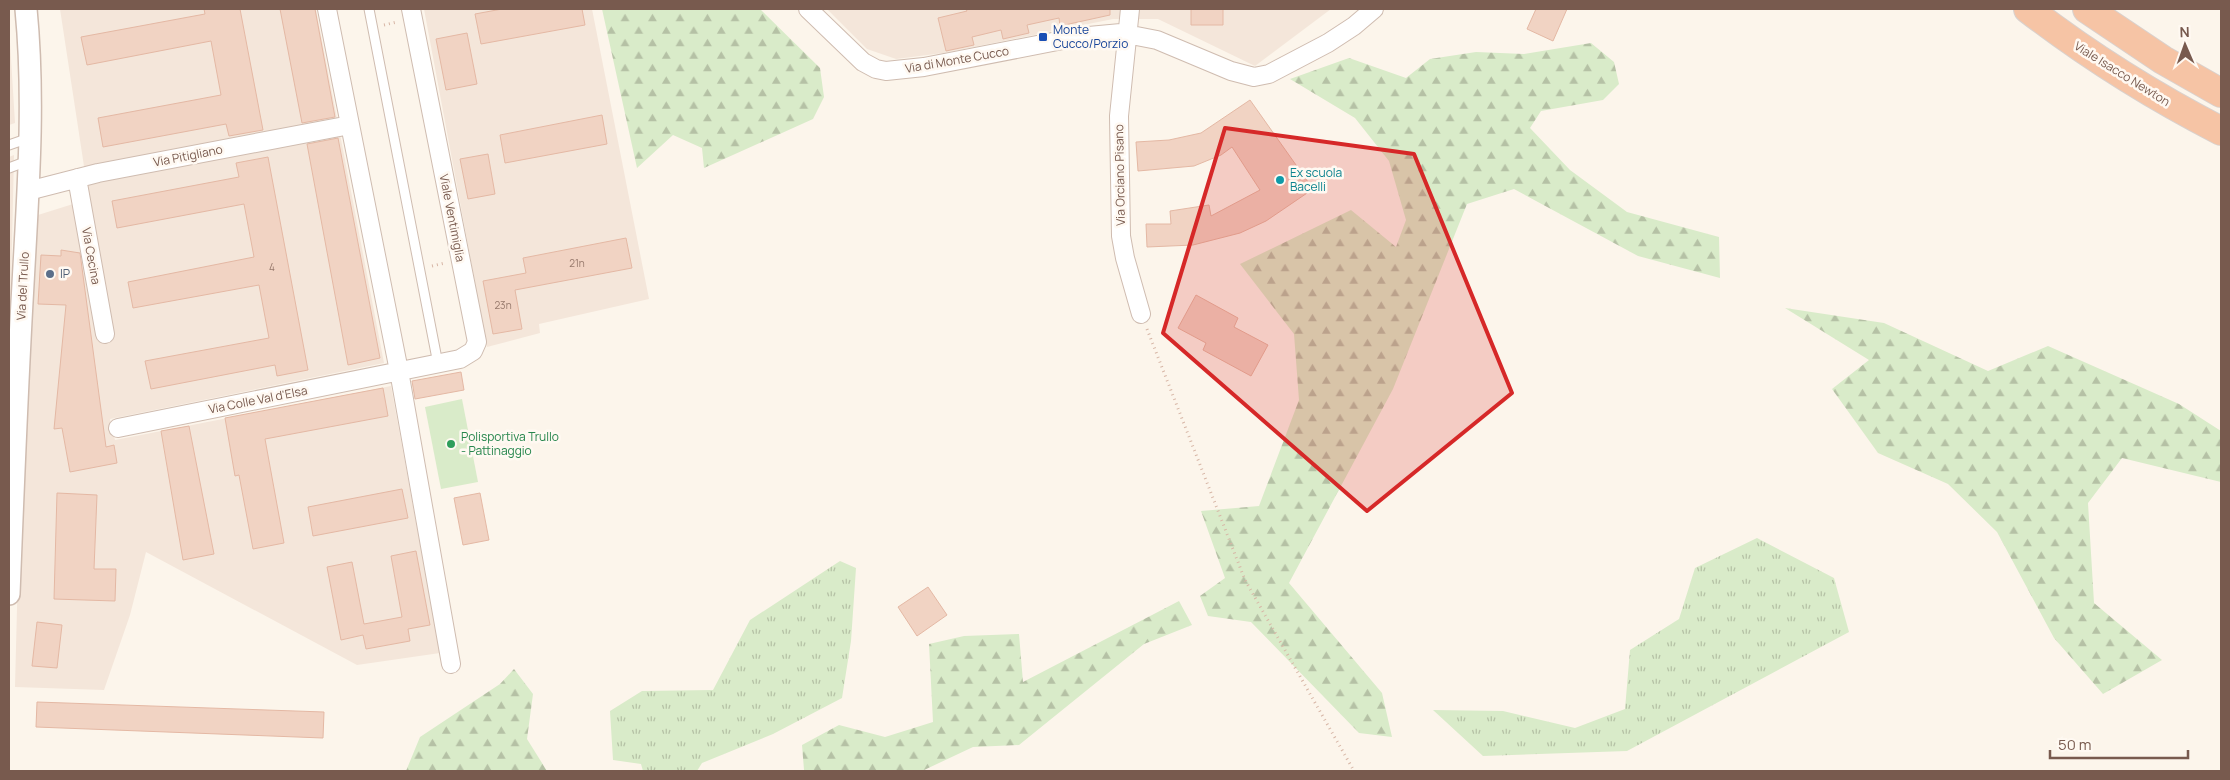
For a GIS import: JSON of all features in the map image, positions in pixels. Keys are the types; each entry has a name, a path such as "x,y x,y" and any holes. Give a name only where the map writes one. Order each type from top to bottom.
{"highway":[{"name":"Viale Isacco Newton","path":"2028,9 2129,80 2221,131"},
{"path":"2087,9 2164,60 2221,92"}],"street":[{"name":"Via del Trullo","path":"9,594 13,454 31,137 30,56 26,9"},
{"path":"327,9 398,371 451,664"},
{"name":"Viale Ventimiglia","path":"398,371 465,357 473,351 476,342 411,9"},
{"name":"Via di Monte Cucco","path":"808,9 863,62 876,69 886,71 924,67 1078,37 1128,33 1157,40 1239,74 1259,77 1298,59 1345,32 1374,9"},
{"name":"Via Orciano Pisano","path":"1130,9 1119,116 1121,236 1124,258 1139,310"},
{"name":"Via Pitigliano","path":"28,191 77,178 350,126"},
{"name":"Via Cecina","path":"77,178 105,334"},
{"name":"Via Colle Val d'Elsa","path":"118,428 398,371"}],"lane":[{"path":"369,9 438,364"},
{"path":"9,145 31,137"},
{"path":"9,168 30,160"}],"path":[{"path":"1139,310 1245,580 1354,771"}],"highlighted area":[{"path":"1225,128 1414,154 1512,393 1367,511 1163,333"}],"shaded area":[{"path":"60,9 316,9 384,363 110,419 115,440 391,386 440,653 357,665 146,552 130,615 104,690 15,687 21,452 38,215 89,199"},
{"path":"424,9 592,9 649,299 539,324 540,333 487,347"},
{"path":"827,9 1331,9 1255,66 1158,19 1113,19 943,53 896,59 867,49"},
{"path":"9,26 15,123 9,125"},
{"path":"14,155 9,377 9,157"}],"green space":[{"path":"602,9 760,9 820,68 824,97 813,119 704,168 702,148 673,135 637,168"},
{"path":"1591,43 1614,62 1619,84 1603,100 1541,111 1530,128 1570,170 1627,212 1719,237 1720,278 1638,256 1514,189 1467,204 1393,389 1289,583 1382,693 1392,737 1359,733 1251,622 1208,616 1200,596 1225,578 1201,511 1259,506 1299,400 1294,334 1240,264 1351,210 1396,247 1406,220 1389,161 1355,118 1290,79 1349,58 1406,78 1430,59 1476,52 1524,54"},
{"path":"1785,308 1884,323 1988,371 2048,346 2179,404 2221,431 2221,482 2122,458 2088,503 2094,603 2162,660 2103,694 2054,638 1997,532 1948,484 1878,453 1832,389 1869,360"},
{"name":"Polisportiva Trullo - Pattinaggio","path":"462,399 478,482 441,489 425,407"},
{"path":"1757,538 1834,578 1849,632 1627,751 1483,756 1433,710 1503,711 1575,728 1625,709 1630,650 1679,619 1695,568"},
{"path":"840,561 856,568 851,641 842,698 773,734 702,763 697,771 643,771 641,764 613,760 610,711 642,691 713,690 750,620"},
{"path":"1179,601 1192,625 1144,644 1019,745 973,747 922,771 804,770 802,745 839,725 885,737 933,722 929,644 964,636 1019,634 1023,682"},
{"path":"514,669 533,694 527,739 547,771 406,771 420,737 500,684"}],"building":[{"path":"204,9 240,9 263,130 229,136 226,124 103,147 98,118 221,95 211,41 87,65 81,37 205,14"},
{"path":"280,9 315,9 335,117 302,123"},
{"path":"502,9 582,9 585,25 481,44 475,14"},
{"path":"966,9 1110,9 1110,15 1060,26 1059,18 1027,25 1029,33 1003,39 1001,30 972,37 974,45 946,51 938,18 967,11"},
{"path":"1191,9 1223,9 1223,25 1191,25"},
{"path":"1536,9 1567,9 1553,41 1527,29"},
{"path":"467,33 477,84 446,90 436,39"},
{"name":"Ex scuola Bacelli","path":"1250,100 1313,189 1266,221 1240,233 1193,245 1147,247 1146,224 1171,224 1170,211 1209,205 1211,216 1260,190 1232,147 1221,155 1194,166 1138,171 1136,142 1169,140 1201,133"},
{"path":"602,115 607,144 505,163 500,135"},
{"path":"338,138 380,358 348,365 307,144"},
{"path":"488,154 495,194 468,199 460,159"},
{"path":"268,157 308,370 277,376 275,365 151,389 145,361 269,338 259,285 133,308 128,282 254,257 244,204 117,228 112,201 239,177 236,163"},
{"path":"626,238 632,268 515,290 522,329 493,334 483,281 526,273 523,258"},
{"path":"61,250 80,253 106,447 114,445 117,463 70,472 62,428 54,429 66,305 38,304 41,255 61,256"},
{"path":"1196,295 1238,318 1234,327 1268,345 1251,376 1203,350 1206,343 1178,328"},
{"path":"461,372 464,390 415,399 412,381"},
{"path":"383,388 388,416 265,439 284,543 253,549 239,475 235,476 225,418"},
{"path":"189,426 214,554 183,560 161,431"},
{"path":"402,489 408,518 313,536 308,507"},
{"path":"57,493 97,495 94,569 116,569 115,601 54,599"},
{"path":"480,493 489,540 463,545 454,498"},
{"path":"416,551 430,625 408,629 410,641 366,649 363,635 341,640 327,567 352,562 364,624 402,617 391,556"},
{"path":"928,587 947,615 917,636 898,607"},
{"path":"37,622 62,625 57,668 32,666"},
{"path":"37,702 324,712 323,738 36,727"}],"place":[{"name":"Monte Cucco/Porzio","path":"1043,37"},
{"name":"Ex scuola Bacelli","path":"1280,180"},
{"name":"IP","path":"50,274"},
{"name":"Polisportiva Trullo - Pattinaggio","path":"451,444"}]}
